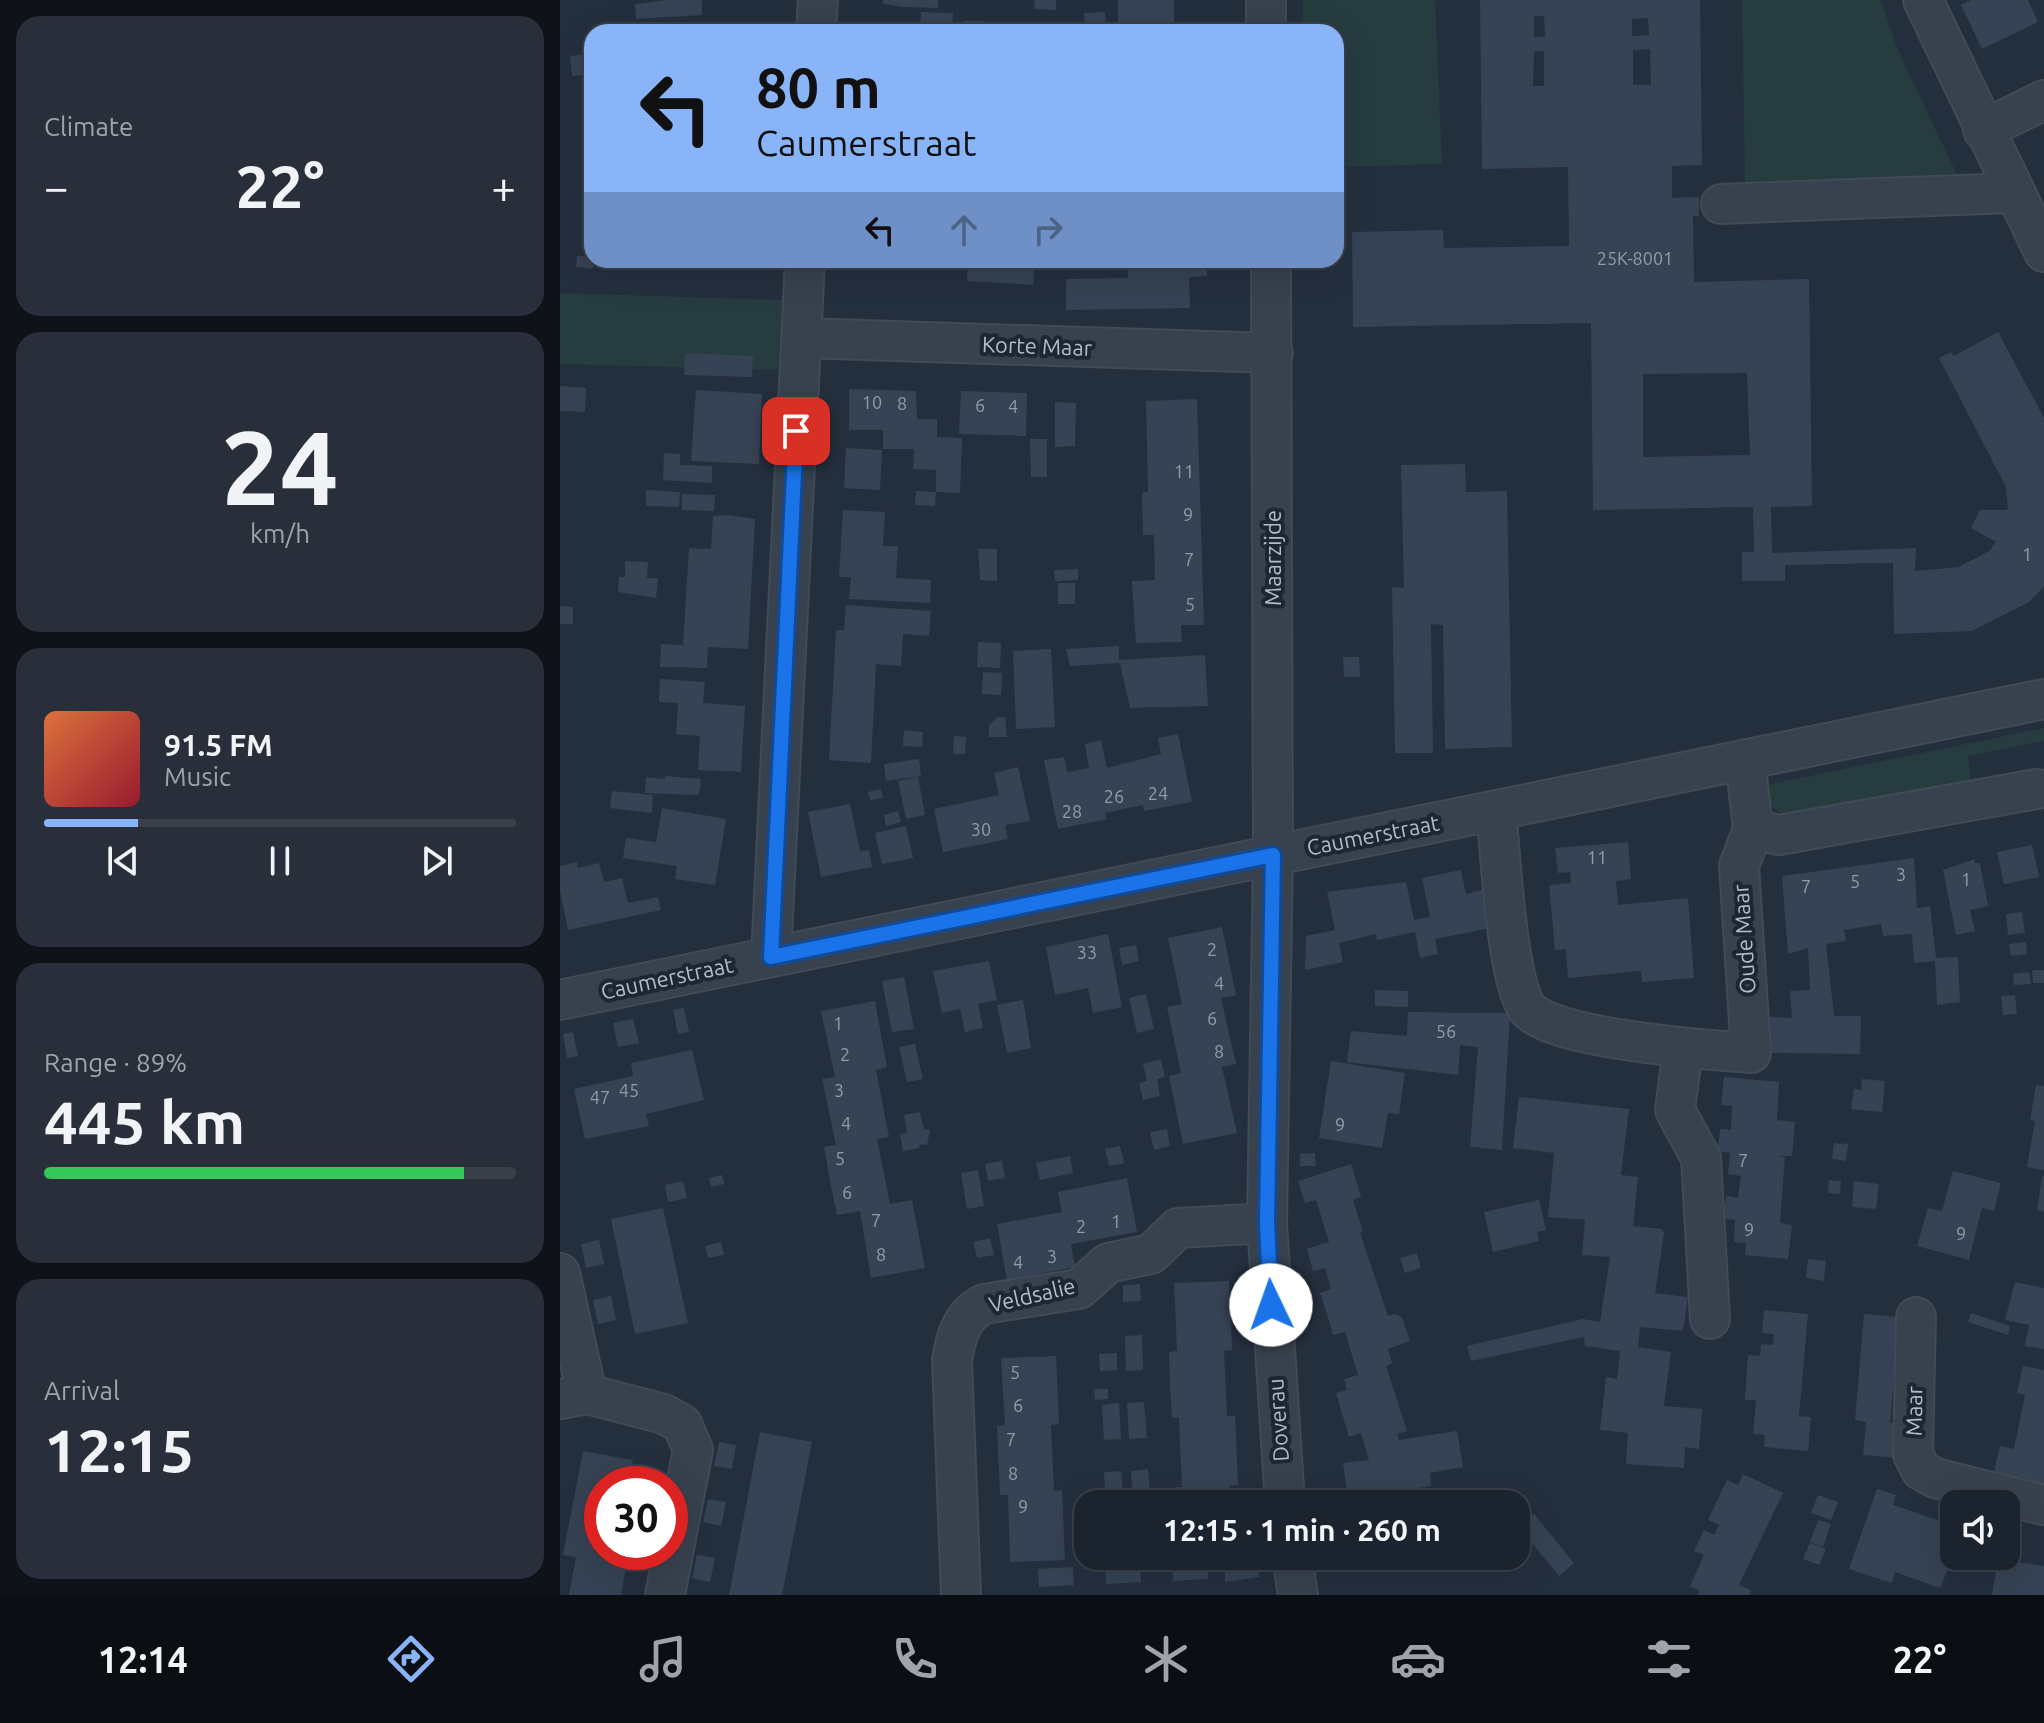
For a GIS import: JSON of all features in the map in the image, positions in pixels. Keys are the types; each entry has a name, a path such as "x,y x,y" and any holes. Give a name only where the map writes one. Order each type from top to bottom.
{"street":[{"path":"816,24 818,0"},
{"path":"1266,0 1266,24"},
{"path":"1923,0 2013,193 2044,252"},
{"path":"1983,130 2044,100"},
{"path":"1721,204 2013,193"},
{"path":"771,957 805,268"},
{"name":"Maarzijde","path":"1271,268 1273,855"},
{"name":"Korte Maar","path":"801,338 1273,353"},
{"name":"Caumerstraat","path":"560,1000 2044,699"},
{"name":"Oude Maar","path":"1496,811 1515,984 1529,1010 1552,1026 1683,1048 1751,1053 1739,866 1753,829 1745,759"},
{"path":"1753,829 1779,835 2037,789"},
{"name":"Doverau","path":"1273,855 1267,1223 1284,1490"},
{"path":"1683,1048 1675,1110 1701,1158 1710,1319"},
{"name":"Veldsalie","path":"961,1595 952,1360 962,1324 974,1309 984,1304 1079,1289 1108,1263 1151,1254 1178,1228 1267,1223"},
{"path":"560,1273 573,1397 664,1414 682,1424 689,1437 693,1450 665,1595"},
{"name":"Maar","path":"1916,1317 1913,1454 1921,1470 1935,1478 2044,1505"},
{"path":"1294,1570 1298,1595"}],"green space":[{"path":"1303,0 1435,0 1442,164 1344,167 1344,24 1303,24"},
{"path":"1742,0 1881,0 1898,50 1961,183 1753,192 1745,182"},
{"path":"560,293 782,300 778,370 560,364"},
{"path":"2044,728 2044,741 1968,756 1971,783 1784,816 1770,805 1766,785"}],"building":[{"path":"702,0 702,15 636,19 635,4"},
{"path":"883,0 938,0 938,8 883,4"},
{"path":"1035,0 1056,0 1056,10 1034,9"},
{"path":"1118,0 1174,0 1174,24 1118,24"},
{"path":"1480,0 1700,0 1702,165 1672,166 1672,198 1699,197 1699,216 1693,216 1694,282 1809,279 1812,506 1771,507 1772,553 1916,548 1915,571 1959,567 1989,551 1996,542 1971,528 1980,510 2008,510 2006,487 1939,358 1951,352 1954,356 1998,332 2044,418 2044,587 2029,602 1972,631 1894,634 1893,563 1785,565 1785,581 1742,581 1742,552 1754,552 1753,507 1593,510 1591,323 1353,327 1352,232 1443,230 1444,248 1569,246 1568,167 1482,169","holes":["1534,16 1544,16 1545,37 1534,37","1648,18 1649,35 1632,36 1632,19","1650,49 1651,85 1633,85 1633,50","1534,51 1544,51 1544,86 1533,86","1747,373 1750,455 1643,457 1643,374"]},
{"path":"1971,0 2028,0 2038,22 1982,49 1961,5"},
{"path":"921,12 953,13 952,24 920,24"},
{"path":"1105,12 1106,24 1085,24 1084,13"},
{"path":"963,21 985,21 985,24 963,24"},
{"path":"584,54 584,75 572,76 570,56"},
{"path":"577,256 584,256 584,268 576,267"},
{"path":"968,268 1057,268 1034,269 1033,285 967,281"},
{"path":"1128,268 1207,268 1207,276 1189,277 1190,308 1066,310 1066,279 1128,278"},
{"path":"685,353 753,356 752,377 684,375"},
{"path":"560,386 586,388 585,412 560,411"},
{"path":"849,389 916,391 917,419 937,419 937,437 962,438 960,493 936,492 936,470 913,469 914,449 883,449 883,430 849,430"},
{"path":"696,390 762,394 759,464 691,461"},
{"path":"961,391 1027,393 1026,436 959,434"},
{"path":"1197,399 1204,625 1181,625 1182,642 1136,643 1132,581 1155,580 1154,535 1143,535 1142,493 1148,492 1146,401"},
{"path":"1055,402 1076,403 1075,446 1055,447"},
{"path":"1030,439 1047,439 1047,477 1031,477"},
{"path":"846,448 882,450 880,490 844,488"},
{"path":"664,453 680,454 680,465 712,466 712,483 663,480"},
{"path":"1465,464 1466,492 1507,491 1512,747 1445,749 1443,625 1431,624 1433,753 1395,753 1392,587 1404,588 1401,465"},
{"path":"646,490 680,492 679,507 646,506"},
{"path":"916,491 936,492 935,506 915,505"},
{"path":"682,494 715,495 714,511 682,510"},
{"path":"843,510 885,512 883,546 898,546 896,578 931,580 930,603 849,599 851,577 839,577"},
{"path":"713,516 755,519 748,649 708,647 707,668 660,667 661,644 683,645 689,548 711,549"},
{"path":"978,549 997,549 997,581 980,580"},
{"path":"625,561 648,562 647,578 658,578 656,598 618,592 619,577 625,577"},
{"path":"1078,569 1078,580 1055,581 1054,570"},
{"path":"1058,583 1075,583 1075,604 1058,604"},
{"path":"846,605 931,611 929,636 903,634 901,666 876,664 871,763 829,760 836,630 844,630"},
{"path":"560,606 573,607 573,624 560,624"},
{"path":"978,642 1001,643 1000,668 977,667"},
{"path":"1119,646 1119,660 1205,655 1208,706 1130,708 1120,663 1070,666 1066,649"},
{"path":"1051,649 1055,727 1016,729 1013,651"},
{"path":"1343,657 1359,657 1360,677 1344,677"},
{"path":"983,672 1002,673 1001,695 982,694"},
{"path":"660,679 705,682 703,703 745,706 741,772 698,770 700,736 676,734 678,703 659,702"},
{"path":"998,717 1005,717 1007,737 989,737 989,725"},
{"path":"904,730 923,732 922,747 903,746"},
{"path":"1178,734 1192,802 1144,811 1143,805 1105,813 1107,819 1058,829 1044,760 1064,757 1067,772 1089,768 1085,744 1101,740 1107,768 1161,754 1158,738"},
{"path":"954,736 966,737 965,754 953,754"},
{"path":"919,759 921,776 886,781 884,764"},
{"path":"1018,767 1030,821 1005,825 1008,839 943,852 934,809 999,795 994,773"},
{"path":"665,776 701,779 699,795 645,793 646,777 665,779"},
{"path":"918,777 925,815 906,819 898,781"},
{"path":"881,789 883,798 870,800 868,792"},
{"path":"612,791 653,795 652,813 610,808"},
{"path":"850,804 860,851 869,850 872,867 821,877 808,812"},
{"path":"662,808 726,819 715,885 675,879 677,866 623,858 626,838 656,842"},
{"path":"898,811 901,822 886,826 884,815"},
{"path":"906,826 913,858 882,864 875,833"},
{"path":"1628,842 1631,879 1616,881 1618,905 1688,898 1694,978 1642,982 1641,971 1568,978 1566,949 1555,950 1549,885 1571,883 1570,872 1558,873 1555,848"},
{"path":"2032,845 2039,877 2004,884 1997,852"},
{"path":"1914,858 1917,908 1930,906 1936,958 1958,957 1960,1002 1937,1005 1935,961 1914,963 1912,934 1883,936 1881,924 1844,930 1846,941 1826,944 1834,1016 1861,1016 1860,1054 1770,1053 1770,1017 1792,1018 1790,991 1810,990 1808,948 1788,954 1782,876"},
{"path":"1975,859 1975,863 1980,863 1988,906 1970,910 1975,931 1956,935 1943,870"},
{"path":"577,862 578,868 599,863 604,882 622,878 628,903 658,897 661,910 568,930 560,890 560,866"},
{"path":"1461,870 1466,894 1482,890 1490,928 1435,939 1438,954 1420,958 1415,932 1377,940 1376,934 1339,943 1343,962 1305,970 1306,936 1335,930 1327,892 1406,882 1414,920 1430,917 1422,878"},
{"path":"2022,912 2025,933 2008,935 2006,914"},
{"path":"1222,927 1236,995 1221,998 1236,1064 1222,1067 1237,1133 1183,1144 1169,1076 1181,1073 1167,1007 1182,1004 1168,938"},
{"path":"1108,934 1122,1007 1093,1013 1088,988 1055,995 1046,947"},
{"path":"2026,942 2027,954 2011,956 2009,944"},
{"path":"1136,945 1139,961 1122,965 1119,948"},
{"path":"989,961 997,1000 978,1004 983,1028 965,1032 960,1009 942,1013 933,971"},
{"path":"2032,970 2044,970 2044,983 2033,983"},
{"path":"2029,972 2031,984 2014,985 2013,974"},
{"path":"904,977 914,1029 892,1032 882,981"},
{"path":"1375,990 1408,991 1408,1007 1375,1006"},
{"path":"1146,994 1154,1029 1137,1033 1129,998"},
{"path":"2015,995 2017,1014 2003,1015 2001,996"},
{"path":"1023,1000 1031,1048 1007,1053 997,1005"},
{"path":"875,1001 887,1067 876,1070 889,1137 877,1139 890,1204 912,1200 925,1268 871,1278 860,1211 837,1215 830,1181 824,1147 836,1145 822,1079 835,1077 821,1011"},
{"path":"684,1008 689,1032 678,1034 673,1010"},
{"path":"1408,1012 1510,1013 1502,1150 1470,1147 1478,1047 1460,1045 1458,1075 1347,1062 1351,1031 1407,1036"},
{"path":"633,1019 639,1043 618,1047 613,1023"},
{"path":"573,1032 578,1056 567,1058 563,1034"},
{"path":"915,1044 923,1079 907,1082 899,1047"},
{"path":"692,1050 704,1100 646,1114 649,1126 585,1139 574,1089 633,1076 631,1063"},
{"path":"1161,1059 1165,1077 1157,1079 1160,1096 1143,1100 1139,1083 1147,1081 1143,1064"},
{"path":"1331,1061 1405,1073 1399,1114 1388,1113 1382,1148 1319,1138"},
{"path":"1724,1077 1779,1082 1777,1120 1795,1122 1792,1156 1777,1156 1785,1157 1780,1223 1792,1225 1788,1259 1745,1255 1746,1243 1734,1242 1735,1220 1724,1219 1726,1196 1738,1198 1741,1176 1728,1174 1730,1153 1718,1151 1720,1129 1731,1130 1732,1106 1721,1105"},
{"path":"1862,1079 1885,1081 1882,1112 1851,1109 1854,1089 1861,1090"},
{"path":"2036,1085 2044,1086 2044,1170 2027,1167 2035,1121 2030,1120"},
{"path":"1519,1097 1629,1109 1621,1175 1638,1177 1633,1226 1662,1229 1664,1233 1655,1293 1688,1297 1683,1331 1640,1327 1638,1347 1671,1352 1664,1406 1702,1409 1699,1449 1685,1447 1684,1468 1626,1464 1628,1433 1600,1430 1606,1377 1617,1379 1620,1351 1585,1346 1584,1337 1471,1361 1467,1346 1583,1319 1600,1322 1610,1257 1582,1255 1585,1220 1548,1217 1554,1153 1513,1148"},
{"path":"920,1112 924,1129 930,1130 927,1145 919,1144 920,1148 903,1151 900,1134 907,1133 904,1115"},
{"path":"1167,1129 1170,1146 1154,1150 1150,1132"},
{"path":"1834,1143 1848,1144 1846,1161 1832,1159"},
{"path":"1120,1146 1124,1163 1109,1166 1105,1149"},
{"path":"1315,1153 1316,1166 1300,1166 1300,1154"},
{"path":"1070,1156 1073,1173 1040,1180 1036,1163"},
{"path":"1002,1161 1005,1178 988,1181 985,1164"},
{"path":"1351,1164 1361,1197 1353,1200 1363,1232 1360,1233 1388,1316 1395,1314 1402,1317 1410,1341 1388,1349 1392,1363 1386,1366 1407,1431 1397,1434 1399,1440 1457,1431 1463,1467 1430,1473 1431,1486 1405,1490 1347,1490 1343,1463 1369,1460 1361,1433 1349,1437 1336,1393 1347,1390 1344,1379 1358,1375 1345,1332 1333,1335 1320,1293 1331,1289 1325,1268 1313,1271 1307,1249 1329,1242 1316,1200 1305,1203 1298,1181"},
{"path":"978,1170 984,1206 967,1209 961,1173"},
{"path":"1953,1171 2001,1183 1994,1211 1982,1208 1969,1260 1917,1246 1928,1208 1942,1211"},
{"path":"722,1175 724,1184 711,1187 709,1178"},
{"path":"2044,1176 2044,1212 2037,1210"},
{"path":"1127,1178 1137,1232 1071,1244 1075,1267 1007,1280 997,1224 1062,1212 1058,1192"},
{"path":"1829,1180 1841,1181 1840,1194 1828,1193"},
{"path":"683,1181 687,1198 668,1202 665,1185"},
{"path":"1854,1181 1879,1184 1876,1209 1852,1207"},
{"path":"1539,1200 1546,1230 1537,1232 1539,1241 1493,1252 1484,1212"},
{"path":"663,1208 688,1323 635,1334 611,1219"},
{"path":"990,1238 994,1255 977,1258 973,1242"},
{"path":"599,1240 604,1264 586,1268 581,1244"},
{"path":"721,1242 724,1255 708,1258 705,1246"},
{"path":"1417,1253 1421,1268 1405,1273 1400,1258"},
{"path":"1808,1259 1826,1261 1824,1281 1806,1278"},
{"path":"1229,1281 1232,1350 1224,1351 1227,1416 1235,1416 1238,1485 1230,1485 1230,1490 1175,1490 1175,1487 1182,1487 1179,1418 1172,1418 1170,1386 1169,1352 1177,1351 1174,1283"},
{"path":"2015,1282 2044,1288 2044,1349 2025,1346 2029,1325 2005,1320"},
{"path":"1140,1284 1141,1301 1123,1302 1123,1285"},
{"path":"611,1296 616,1320 598,1324 593,1300"},
{"path":"1764,1310 1808,1314 1799,1416 1811,1417 1808,1451 1764,1447 1765,1435 1753,1434 1756,1400 1745,1400 1748,1355 1760,1356 1761,1344 1773,1345 1774,1334 1762,1333"},
{"path":"1971,1313 2010,1326 2008,1335 1968,1322"},
{"path":"1864,1314 1899,1317 1890,1423 1902,1424 1899,1458 1863,1455 1866,1422 1855,1420"},
{"path":"1142,1335 1143,1370 1126,1371 1125,1336"},
{"path":"1117,1353 1117,1370 1100,1371 1099,1354"},
{"path":"1056,1356 1059,1424 1051,1425 1054,1491 1062,1490 1065,1560 1010,1562 1008,1495 1000,1495 997,1426 1005,1425 1001,1358"},
{"path":"2023,1366 2044,1370 2044,1492 1992,1481 2000,1446 2014,1449 2025,1395 2017,1393"},
{"path":"1094,1389 1108,1389 1108,1399 1095,1400"},
{"path":"1144,1402 1147,1438 1129,1439 1127,1403"},
{"path":"1119,1403 1121,1439 1104,1440 1102,1405"},
{"path":"760,1432 812,1442 782,1595 729,1595"},
{"path":"719,1442 736,1445 732,1469 714,1466"},
{"path":"583,1451 633,1460 632,1466 584,1466 584,1570 625,1570 621,1595 569,1595 576,1557 563,1555"},
{"path":"1148,1469 1150,1490 1132,1490 1131,1471"},
{"path":"1121,1471 1123,1490 1105,1490 1104,1472"},
{"path":"1743,1474 1783,1493 1739,1585 1751,1590 1749,1595 1698,1595 1700,1591 1690,1586 1704,1555 1694,1551 1704,1530 1714,1535 1719,1525 1708,1520 1727,1480 1738,1485"},
{"path":"1877,1489 1896,1495 1893,1505 1940,1521 1940,1570 1948,1570 1940,1588 1895,1572 1892,1583 1849,1569"},
{"path":"1818,1495 1838,1502 1831,1520 1811,1513"},
{"path":"708,1499 726,1502 721,1526 703,1522"},
{"path":"1534,1514 1574,1563 1559,1576 1530,1541 1530,1517"},
{"path":"1818,1520 1831,1524 1823,1547 1810,1542"},
{"path":"1810,1543 1826,1549 1819,1565 1803,1559"},
{"path":"697,1555 715,1558 710,1582 692,1578"},
{"path":"2020,1562 2044,1566 2044,1595 1992,1595 1996,1570 2020,1570"},
{"path":"1073,1567 1074,1585 1039,1587 1038,1569"},
{"path":"1105,1570 1140,1570 1141,1582 1106,1584"},
{"path":"1172,1570 1208,1570 1208,1579 1173,1581"},
{"path":"1225,1570 1259,1570 1259,1577 1225,1582"}],"route":[{"path":"796,431 771,957 1273,855 1267,1223 1271,1305"}]}
